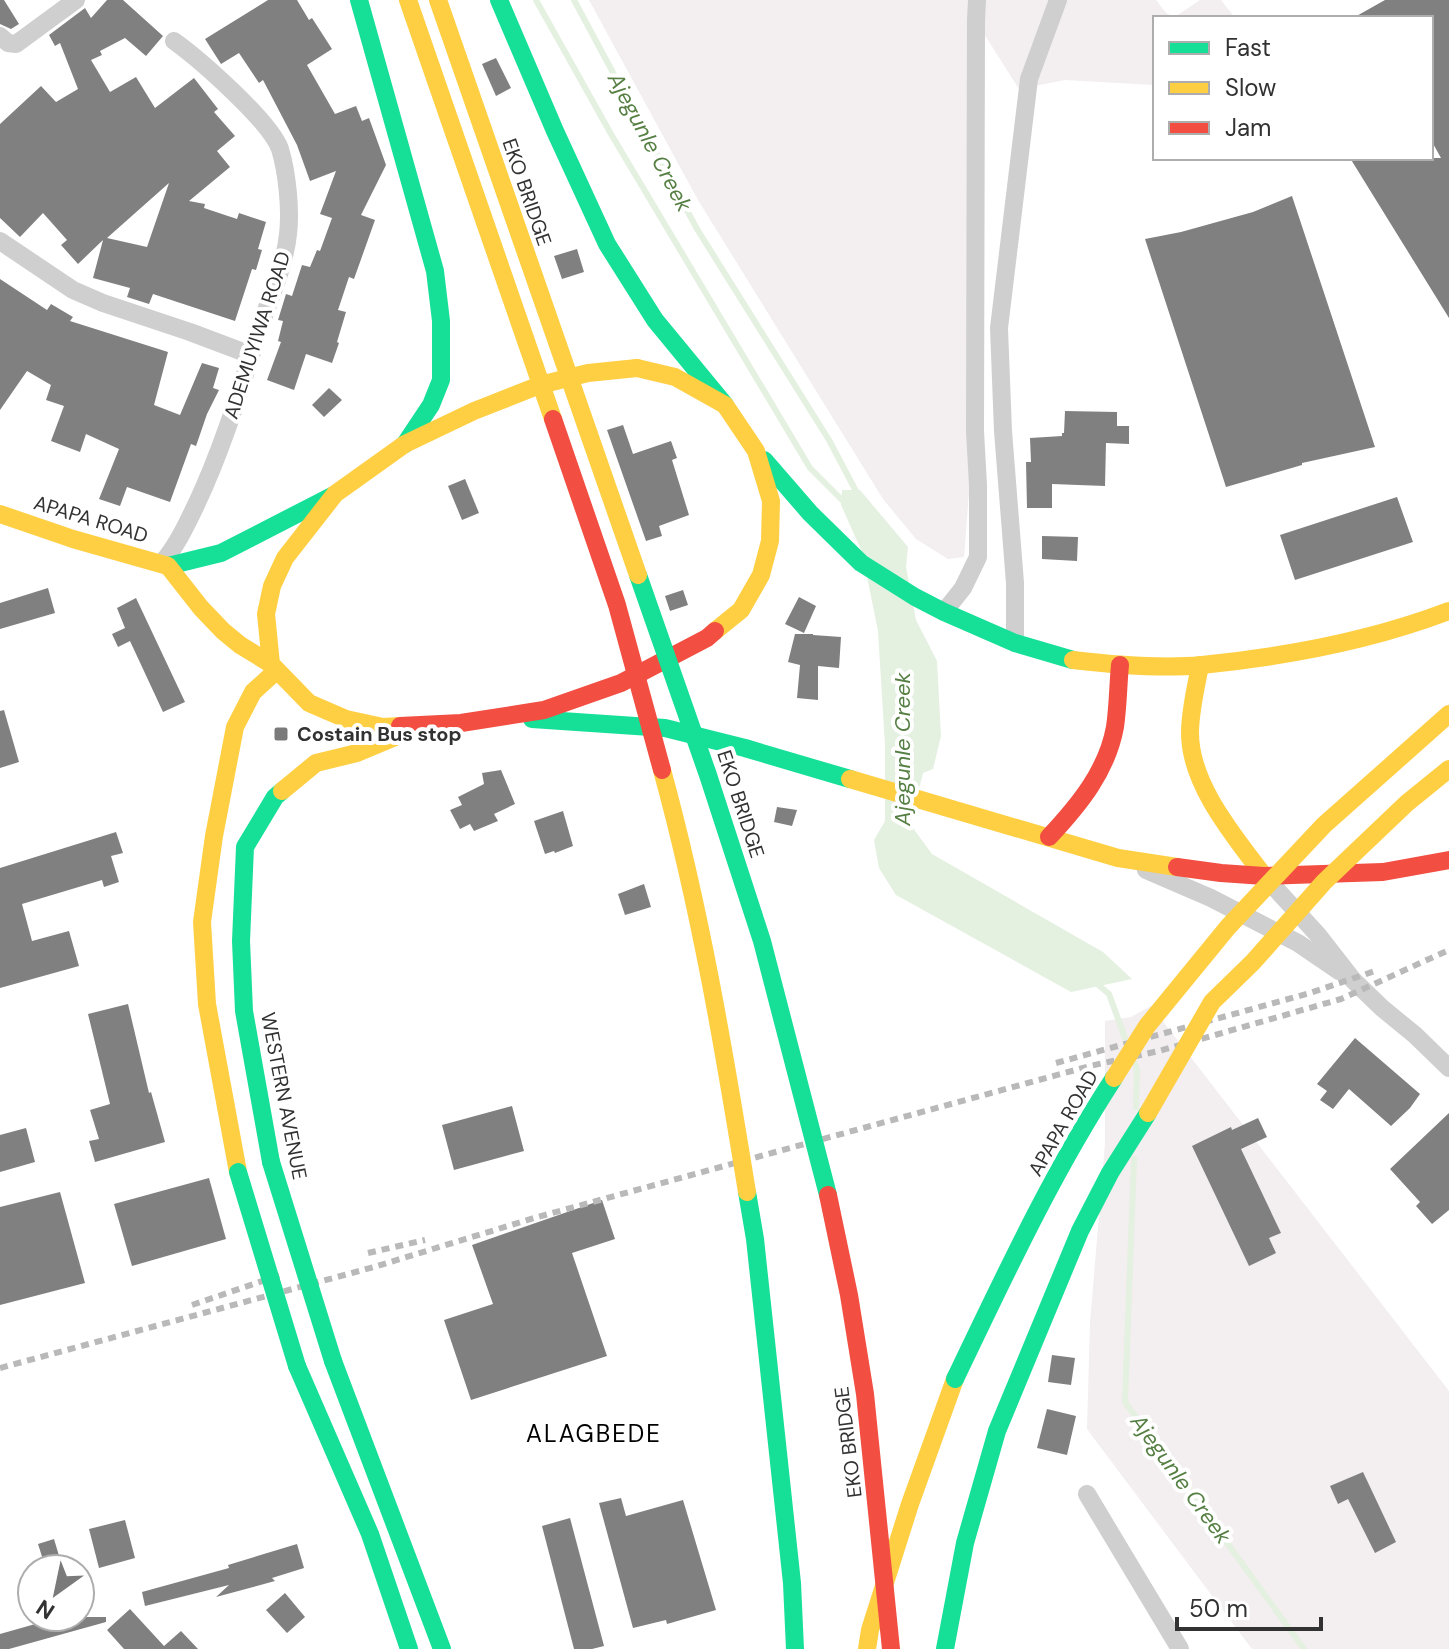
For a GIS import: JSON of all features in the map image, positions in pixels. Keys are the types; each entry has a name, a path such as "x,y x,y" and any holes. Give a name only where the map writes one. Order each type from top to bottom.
{"main road":[{"path":"359,0 435,271 441,321 441,380 431,405 405,444"},
{"path":"408,0 617,605 665,780 698,918 755,1239 791,1567 795,1649"},
{"name":"EKO BRIDGE","path":"438,0 704,761 762,941 828,1193 849,1295 865,1394 891,1649"},
{"path":"499,0 607,244 655,320 725,405 756,451 810,513 861,563 915,597 1015,643 1070,660 1120,665 1200,665 1311,649 1420,622 1449,611"},
{"path":"409,1649 355,1497 297,1366 238,1172 207,1004 202,922 214,836 235,727 253,692 273,668 266,614 272,586 285,558 335,494 405,444 474,411 540,385 588,373 637,368 650,371 675,377 725,405"},
{"path":"165,564 210,619 238,644 273,668 309,703 346,719 383,727 461,723 544,710 621,683 707,638 741,610 761,575 770,541 771,501 756,451"},
{"name":"APAPA ROAD","path":"0,514 73,539 165,564 221,553 335,494"},
{"path":"1049,837 1081,803 1103,765 1115,730 1120,665"},
{"path":"1200,665 1190,738 1198,771 1212,802 1264,876"},
{"name":"APAPA ROAD","path":"867,1649 870,1630 910,1504 955,1379 1010,1264 1088,1118 1147,1026 1228,927 1324,825 1449,714"},
{"path":"495,716 665,728 745,748 1118,858 1264,876 1383,872 1449,860"},
{"name":"WESTERN AVENUE","path":"425,725 357,753 316,763 275,797 245,847 241,941 244,1011 271,1162 333,1361 442,1649"},
{"path":"945,1649 965,1543 997,1431 1080,1231 1110,1173 1212,1002 1253,962 1324,882 1407,803 1449,769"}],"street":[{"path":"0,36 8,43 16,44 76,0"},
{"path":"944,612 963,588 978,557 975,431 976,0"},
{"path":"1015,643 1015,583 1003,431 999,328 1029,79 1058,0"},
{"path":"1041,46 1073,0"},
{"name":"ADEMUYIWA ROAD","path":"165,564 206,483 231,418 288,234 287,198 279,146 258,117 193,54 174,41"},
{"path":"0,241 73,290 251,355"},
{"path":"975,431 1003,431"},
{"path":"1118,858 1211,898 1298,943 1353,980"},
{"path":"1264,876 1318,935 1353,980 1449,1068"},
{"path":"1087,1494 1180,1649"}],"shaded area":[{"path":"589,0 1156,0 1166,13 1173,16 1153,16 1153,85 1065,80 1019,89 972,15 971,466 964,557 948,559 916,539 883,499 698,200"},
{"path":"1200,0 1221,0 1233,16 1176,16"},
{"path":"1151,1006 1449,1391 1449,1649 1252,1649 1087,1429 1090,1324 1105,1143 1105,1021 1131,1017"}],"water":[{"path":"842,490 860,490 908,547 906,567 916,620 937,661 941,736 933,769 923,773 910,824 932,854 1103,952 1132,979 1071,992 896,895 879,868 874,840 885,821 885,745 878,631 862,552 841,505"}],"building":[{"path":"0,0 4,0 19,24 11,29 0,24"},
{"path":"107,0 123,0 163,36 146,56 125,38 100,51 102,55 91,60 110,92 136,77 155,108 194,78 218,109 214,112 235,136 217,151 230,167 189,201 205,204 204,208 237,219 239,213 266,222 256,270 252,269 235,321 153,294 149,304 127,297 130,288 93,278 103,240 78,264 61,245 67,240 43,213 20,237 0,218 0,124 41,86 56,102 78,89 60,43 55,46 49,35 85,8 91,18","holes":["169,183 147,247 107,238"]},
{"path":"268,0 297,0 309,20 312,18 332,49 307,65 335,114 356,106 362,121 369,118 386,165 361,215 375,220 354,279 349,277 338,310 346,312 332,363 306,354 294,390 267,380 281,342 278,341 283,321 278,320 286,294 292,296 302,265 310,267 317,250 320,251 332,218 320,214 336,171 310,181 297,145 263,80 259,83 239,53 221,64 205,39"},
{"path":"1385,0 1449,0 1449,318 1351,160 1441,158 1433,144 1433,16 1357,16"},
{"path":"496,58 511,88 496,96 482,64"},
{"path":"1292,196 1375,447 1302,463 1226,487 1145,239 1253,212"},
{"path":"577,249 584,272 562,279 554,256"},
{"path":"0,279 47,310 51,304 73,317 70,321 168,352 154,405 180,415 202,363 219,368 213,388 219,390 196,446 191,444 170,502 127,487 120,506 99,499 119,449 86,434 80,452 51,441 64,406 46,400 51,385 27,371 0,410"},
{"path":"329,388 342,400 324,417 312,405"},
{"path":"1065,411 1117,412 1117,426 1129,426 1129,444 1106,443 1105,486 1052,484 1052,508 1027,508 1026,462 1031,462 1030,438 1062,436"},
{"path":"623,425 633,454 671,441 677,458 672,460 689,515 659,526 662,536 646,541 607,430"},
{"path":"465,479 479,513 462,520 448,486"},
{"path":"1397,497 1413,542 1295,580 1280,535"},
{"path":"1042,536 1078,537 1077,561 1042,559"},
{"path":"48,588 55,613 0,629 0,603"},
{"path":"683,590 688,605 670,611 665,596"},
{"path":"799,597 816,606 804,633 785,624"},
{"path":"136,598 185,702 163,712 130,641 118,647 112,634 125,628 117,608"},
{"path":"795,634 841,637 839,668 818,666 818,700 797,698 800,665 788,662"},
{"path":"4,710 19,762 0,768 0,711"},
{"path":"501,770 515,804 494,814 498,821 474,831 470,824 460,829 450,810 462,805 458,797 484,784 482,773"},
{"path":"777,807 797,810 792,826 774,822"},
{"path":"563,811 573,846 545,854 534,821"},
{"path":"116,832 123,853 111,856 119,882 104,887 102,880 22,904 32,941 69,931 79,966 0,988 0,868"},
{"path":"644,884 651,907 625,915 618,894"},
{"path":"128,1004 149,1093 165,1142 95,1162 89,1141 99,1139 90,1110 110,1104 88,1014"},
{"path":"1355,1038 1420,1094 1391,1126 1349,1089 1333,1109 1320,1100 1327,1091 1317,1084"},
{"path":"512,1106 524,1151 454,1170 442,1125"},
{"path":"1449,1113 1449,1210 1432,1224 1416,1206 1420,1202 1390,1169"},
{"path":"1258,1118 1267,1137 1241,1149 1281,1233 1269,1238 1276,1253 1249,1266 1192,1146"},
{"path":"26,1128 35,1162 0,1172 0,1135"},
{"path":"209,1178 226,1239 132,1266 114,1204"},
{"path":"60,1192 85,1283 0,1305 0,1207"},
{"path":"602,1200 615,1239 572,1253 607,1356 471,1400 444,1320 493,1304 472,1245"},
{"path":"1052,1355 1075,1358 1071,1385 1048,1382"},
{"path":"1047,1409 1076,1416 1067,1455 1037,1448"},
{"path":"1363,1472 1396,1542 1375,1553 1348,1499 1338,1504 1330,1486"},
{"path":"621,1498 626,1516 683,1500 716,1610 667,1624 666,1620 633,1628 599,1503"},
{"path":"570,1518 604,1646 592,1649 574,1649 542,1526"},
{"path":"125,1520 135,1558 99,1568 89,1529"},
{"path":"54,1539 58,1553 41,1553 38,1544"},
{"path":"297,1544 304,1568 272,1578 275,1581 216,1597 229,1585 145,1606 142,1592 229,1568 228,1565"},
{"path":"285,1593 305,1617 287,1633 266,1610"},
{"path":"130,1609 164,1646 181,1631 198,1649 124,1649 107,1630"},
{"path":"96,1617 106,1617 106,1622 96,1625"},
{"path":"16,1629 16,1633 66,1633 9,1649 0,1649 0,1634"}],"waterway":[{"path":"536,0 611,134 810,468 847,505"},
{"name":"Ajegunle Creek","path":"574,0 697,229 829,440 858,495"},
{"name":"Ajegunle Creek","path":"1095,982 1109,994 1125,1038"},
{"name":"Ajegunle Creek","path":"1135,1063 1136,1107"},
{"name":"Ajegunle Creek","path":"1134,1159 1125,1402 1304,1649"}],"railway":[{"path":"0,1368 374,1267 534,1218 1090,1066 1159,1051 1341,999 1449,950"},
{"path":"1056,1063 1310,993 1375,971"},
{"path":"368,1253 425,1240"},
{"path":"192,1305 283,1274"}],"traffic: fast":[{"path":"359,0 435,271 441,321 441,380 431,405 405,444"},
{"path":"499,0 607,244 655,320 725,405"},
{"path":"764,460 810,513 861,563 944,612 1015,643 1073,660"},
{"path":"168,566 221,553 334,495"},
{"path":"638,575 762,941 828,1195"},
{"path":"532,719 665,728 850,779"},
{"path":"271,1162 244,1011 241,941 245,847 275,797 282,791"},
{"path":"955,1379 1049,1188 1114,1078"},
{"path":"945,1649 965,1543 997,1431 1080,1231 1110,1173 1148,1113"},
{"path":"271,1162 333,1361"},
{"path":"238,1172 297,1366"},
{"path":"747,1192 755,1239 792,1583 795,1649"},
{"path":"333,1361 442,1649"},
{"path":"297,1366 370,1534 409,1649"}],"traffic: slow":[{"path":"408,0 553,419"},
{"path":"438,0 638,575"},
{"path":"637,368 675,377 725,405 756,451 771,501 770,541 761,575 741,610 715,631"},
{"path":"400,726 383,727 346,719 309,703 271,664 266,614 272,586 285,558 335,494 405,444 474,411 540,385 588,373 637,368"},
{"path":"0,514 168,566 223,631 271,664"},
{"path":"1073,660 1154,666 1233,662 1359,639 1449,611"},
{"path":"1200,665 1190,733 1197,772 1216,809 1264,876"},
{"path":"238,1172 207,1004 202,922 214,836 235,727 253,692 276,671"},
{"path":"1114,1078 1147,1026 1228,927 1324,825 1449,714"},
{"path":"282,791 316,763 357,753 412,730"},
{"path":"1148,1113 1212,1002 1253,962 1324,882 1407,803 1449,769"},
{"path":"662,770 700,927 747,1192"},
{"path":"850,779 1118,858 1177,867"},
{"path":"867,1649 870,1630 910,1504 955,1379"}],"traffic: jam":[{"path":"553,419 617,605 662,770"},
{"path":"400,726 461,723 544,710 621,683 715,631"},
{"path":"1049,837 1081,800 1106,758 1115,727 1120,665"},
{"path":"1177,867 1264,876 1383,872 1449,860"},
{"path":"828,1195 865,1394 891,1649"}],"place":[{"name":"Costain Bus stop","path":"281,734"}],"district":[{"name":"ALAGBEDE","path":"594,1433"}]}
